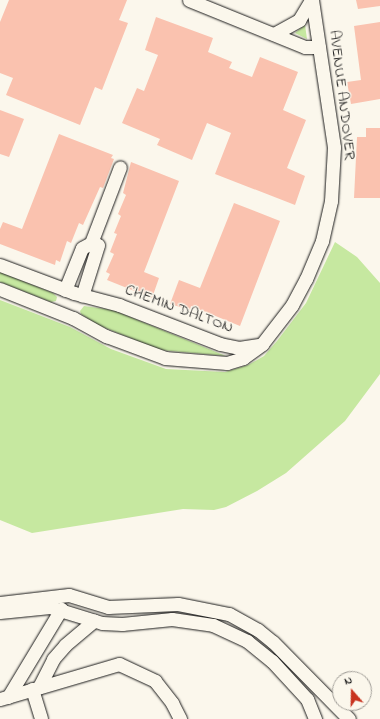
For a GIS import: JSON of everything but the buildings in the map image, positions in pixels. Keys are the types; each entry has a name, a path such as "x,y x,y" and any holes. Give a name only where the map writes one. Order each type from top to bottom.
{"street":[{"path":"189,0 306,47 319,48"},
{"path":"274,34 299,20 312,0"},
{"name":"AVENUE ANDOVER","path":"262,344 292,306 306,279 322,241 330,209 334,147 312,0"},
{"path":"66,315 74,293 82,248 91,243 120,167"},
{"name":"CHEMIN DALTON","path":"0,265 74,293 119,306 225,345 243,348 262,344"},
{"path":"0,289 66,315 106,336 156,356 176,360 227,363 243,358 262,344"},
{"path":"0,603 69,595 116,608 178,604 229,614 258,630 273,642 349,719"},
{"path":"0,612 38,606 61,609 94,621 122,624 185,619 213,625 231,632 247,641 294,682 307,698 315,719"},
{"path":"4,698 61,609"},
{"path":"41,719 35,688 53,659 64,645 94,621"},
{"path":"4,698 119,664 155,682 172,703 180,719"}],"green space":[{"path":"305,25 307,39 295,33"},
{"path":"335,242 357,257 380,283 380,374 345,421 286,473 257,491 226,507 214,510 183,509 32,533 0,520 0,300 70,327 111,349 166,369 225,372 248,365 264,356 277,341 306,303"},
{"path":"0,272 53,293 57,297 56,301 51,302 0,282"},
{"path":"84,306 113,310 226,356 160,350 98,325 81,314 80,311"}]}
